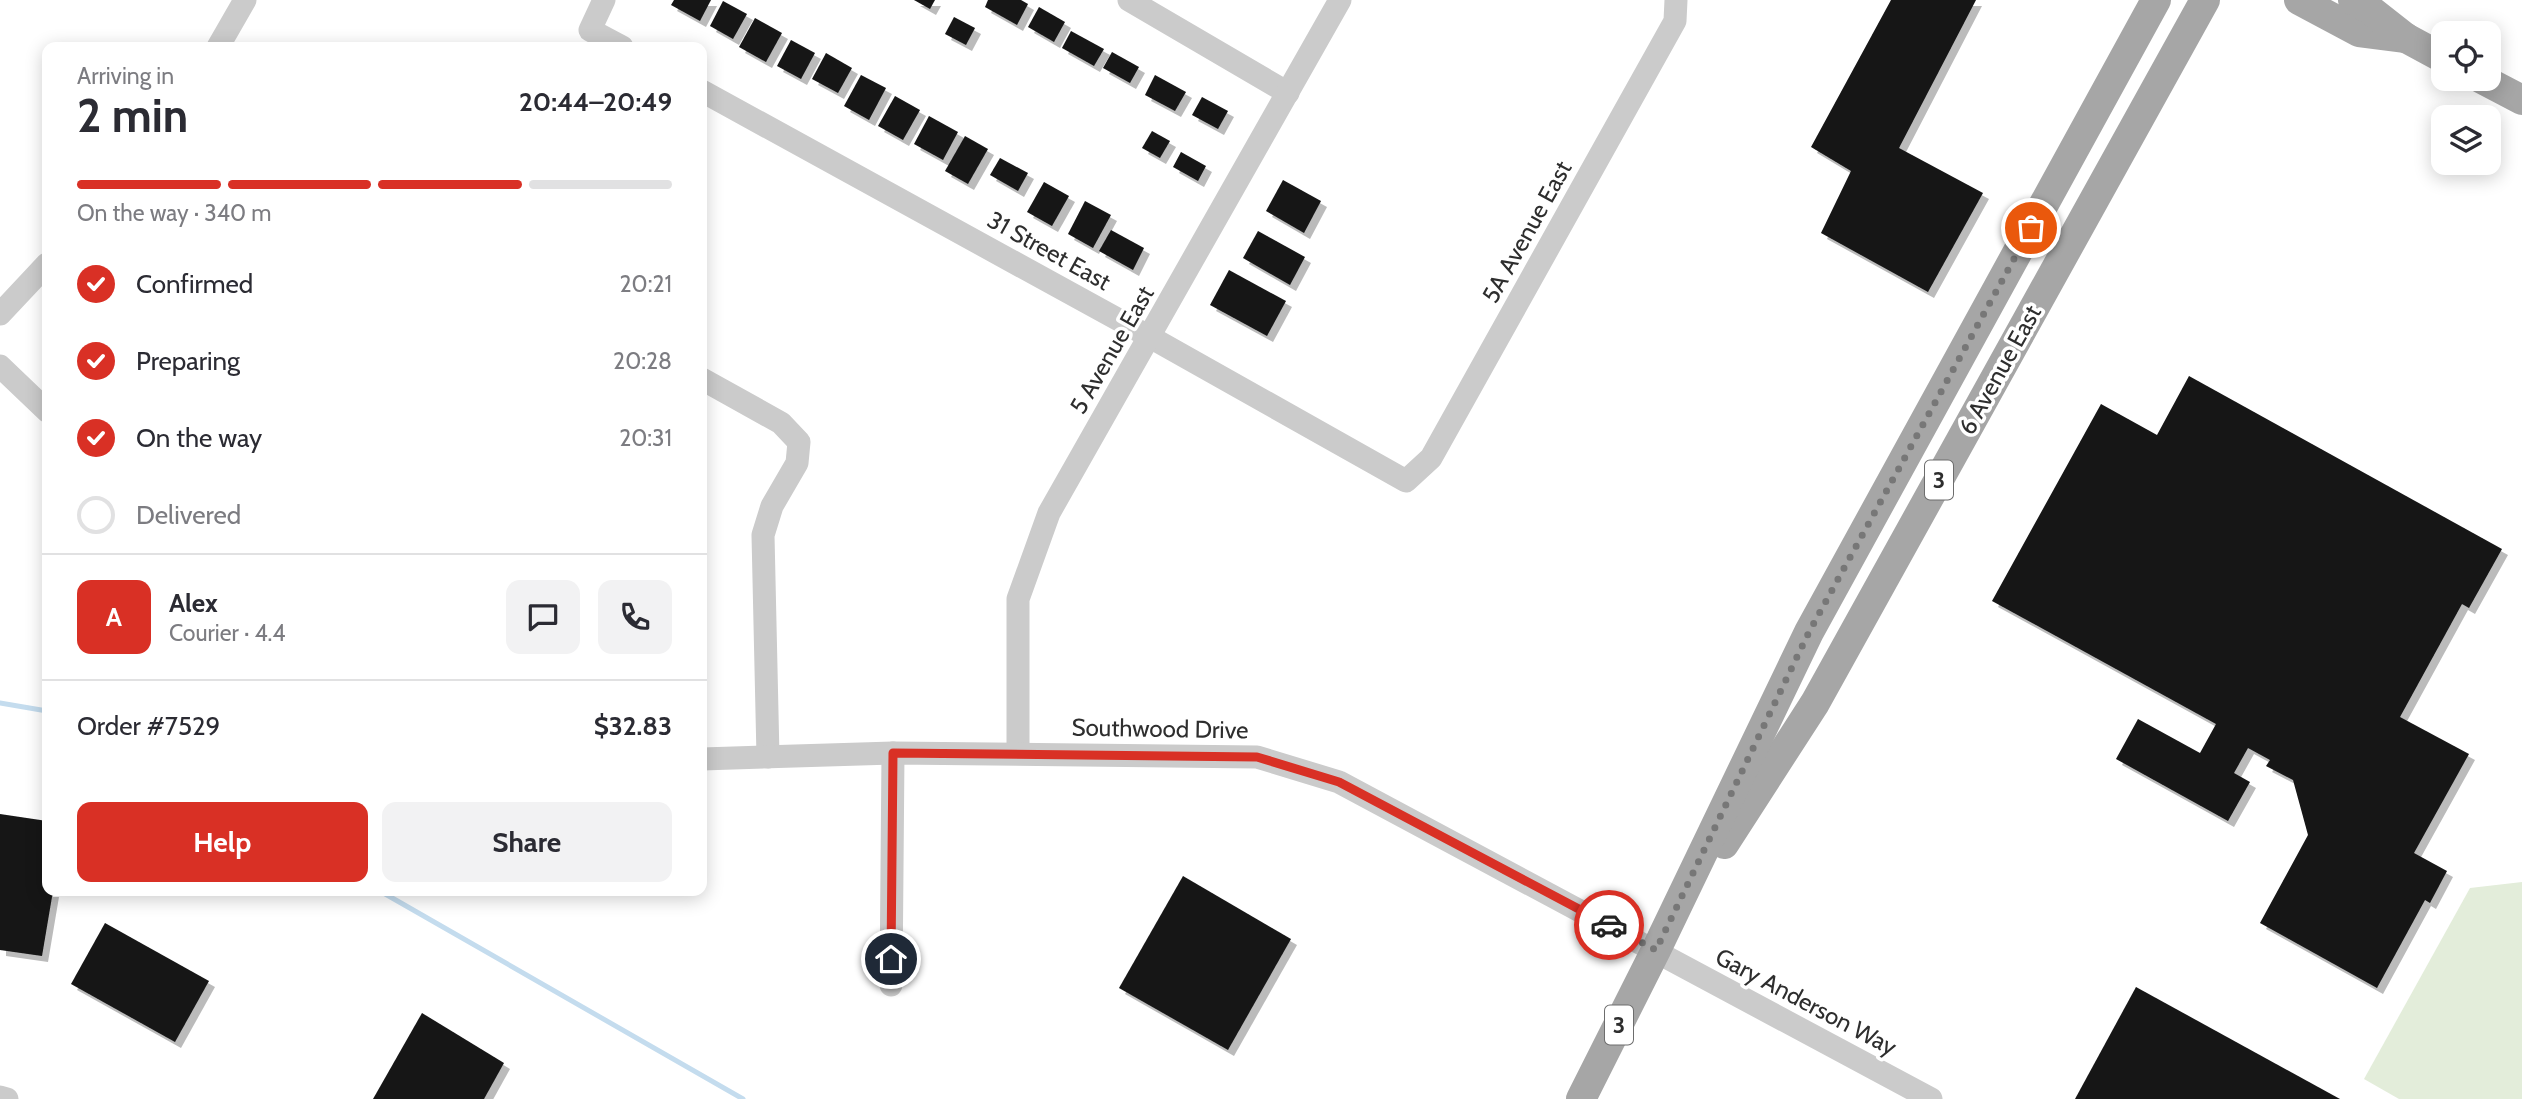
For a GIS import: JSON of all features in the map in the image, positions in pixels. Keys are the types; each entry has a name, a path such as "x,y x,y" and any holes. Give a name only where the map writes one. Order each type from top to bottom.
{"main road":[{"name":"6 Avenue East","path":"1581,1099 1809,632 2156,0"},
{"name":"6 Avenue East","path":"1656,950 1815,703 2205,0"},
{"path":"2299,0 2359,32 2406,38"},
{"path":"2353,0 2406,38 2431,52"},
{"path":"2501,89 2522,100"}],"street":[{"path":"221,42 245,0"},
{"path":"604,0 590,30 613,42"},
{"path":"1129,0 1288,93"},
{"name":"5 Avenue East","path":"1018,753 1018,599 1049,513 1340,0"},
{"name":"5A Avenue East","path":"1406,481 1431,458 1675,21 1676,0"},
{"name":"31 Street East","path":"707,94 1406,481"},
{"path":"0,314 42,269"},
{"path":"0,366 42,406"},
{"path":"707,382 780,423 799,442 797,463 772,506 763,535 768,757"},
{"path":"891,985 893,753"},
{"name":"Southwood Drive","path":"707,759 893,753 1257,757 1339,782 1656,950"},
{"name":"Gary Anderson Way","path":"1656,950 1931,1099"},
{"path":"0,1097 7,1099"}],"green space":[{"path":"2522,882 2522,1099 2399,1099 2364,1079 2470,888"}],"building":[{"path":"674,0 711,0 700,21 671,5"},
{"path":"914,0 935,0 930,9"},
{"path":"988,0 1021,0 1028,4 1017,25 985,7"},
{"path":"1891,0 1976,0 1899,148 1983,193 1928,292 1821,233 1851,171 1811,147"},
{"path":"723,1 747,14 733,39 710,26"},
{"path":"1039,7 1065,22 1054,42 1028,27"},
{"path":"954,17 975,28 966,45 945,34"},
{"path":"755,18 782,33 766,62 739,47"},
{"path":"1071,31 1104,49 1094,66 1062,48"},
{"path":"791,40 815,53 801,79 777,66"},
{"path":"1112,52 1139,67 1130,83 1103,68"},
{"path":"826,53 852,68 838,93 812,79"},
{"path":"861,75 886,88 869,120 844,106"},
{"path":"1155,75 1186,92 1175,111 1145,95"},
{"path":"895,96 920,110 903,140 878,126"},
{"path":"1202,97 1228,111 1218,129 1192,115"},
{"path":"929,116 958,132 943,160 914,144"},
{"path":"1152,131 1170,141 1160,158 1142,148"},
{"path":"965,136 988,149 968,184 945,171"},
{"path":"1181,152 1206,166 1198,181 1173,167"},
{"path":"1000,158 1028,173 1018,191 990,175"},
{"path":"1283,180 1321,201 1304,233 1266,211"},
{"path":"1044,182 1069,196 1052,226 1027,212"},
{"path":"1085,201 1111,215 1093,248 1068,234"},
{"path":"1111,230 1144,248 1133,270 1099,251"},
{"path":"1258,231 1305,257 1290,285 1243,258"},
{"path":"1229,270 1286,301 1267,336 1210,305"},
{"path":"2189,376 2502,549 2469,608 2462,604 2400,717 2469,754 2414,853 2447,871 2430,903 2425,900 2377,988 2260,923 2308,835 2293,780 2266,766 2270,760 2248,748 2234,773 2250,782 2228,821 2116,759 2138,719 2200,753 2216,724 1992,601 2101,404 2157,435"},
{"path":"0,814 42,820 42,896 52,896 42,956 0,950"},
{"path":"1183,876 1291,939 1228,1050 1119,988"},
{"path":"105,923 209,981 175,1042 71,984"},
{"path":"2136,987 2340,1099 2075,1099"},
{"path":"422,1013 504,1063 484,1099 373,1099"}],"waterway":[{"path":"0,703 42,710"},
{"path":"389,896 743,1099"}],"way so far":[{"path":"1609,925 1656,950 1809,632 2031,228"}],"route":[{"path":"891,959 893,753 1257,757 1339,782 1609,925"}]}
